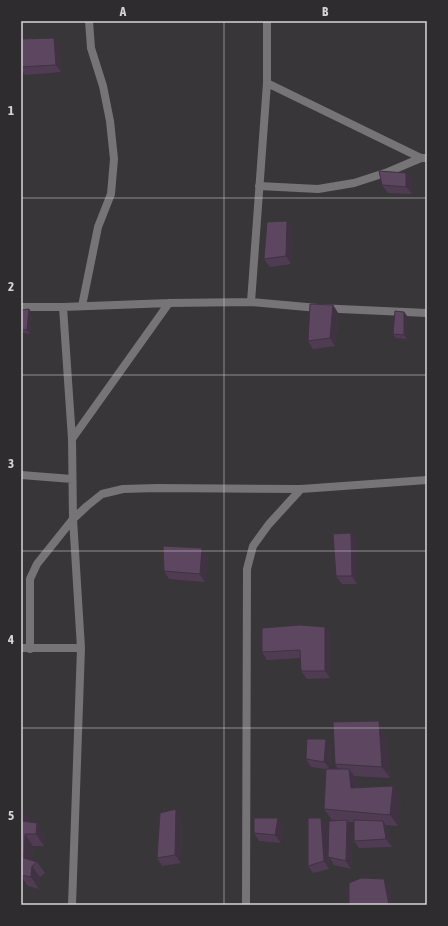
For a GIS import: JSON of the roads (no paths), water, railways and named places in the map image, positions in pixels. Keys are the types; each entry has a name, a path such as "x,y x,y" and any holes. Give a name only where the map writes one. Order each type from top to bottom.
{"street":[{"path":"82,306 98,227 111,194 114,159 110,121 103,86 91,48 88,21"},
{"path":"251,302 267,83 267,21"},
{"path":"267,83 424,158"},
{"path":"259,186 318,189 354,183 424,158"},
{"path":"21,307 251,302 318,308 427,313"},
{"path":"72,439 169,303"},
{"path":"63,307 72,439 73,520 81,648 72,905"},
{"path":"21,475 72,479"},
{"path":"30,649 30,579 37,564 73,520 102,494 123,489 301,489 427,480"},
{"path":"246,905 247,569 253,546 301,489"},
{"path":"21,648 81,648"}]}
